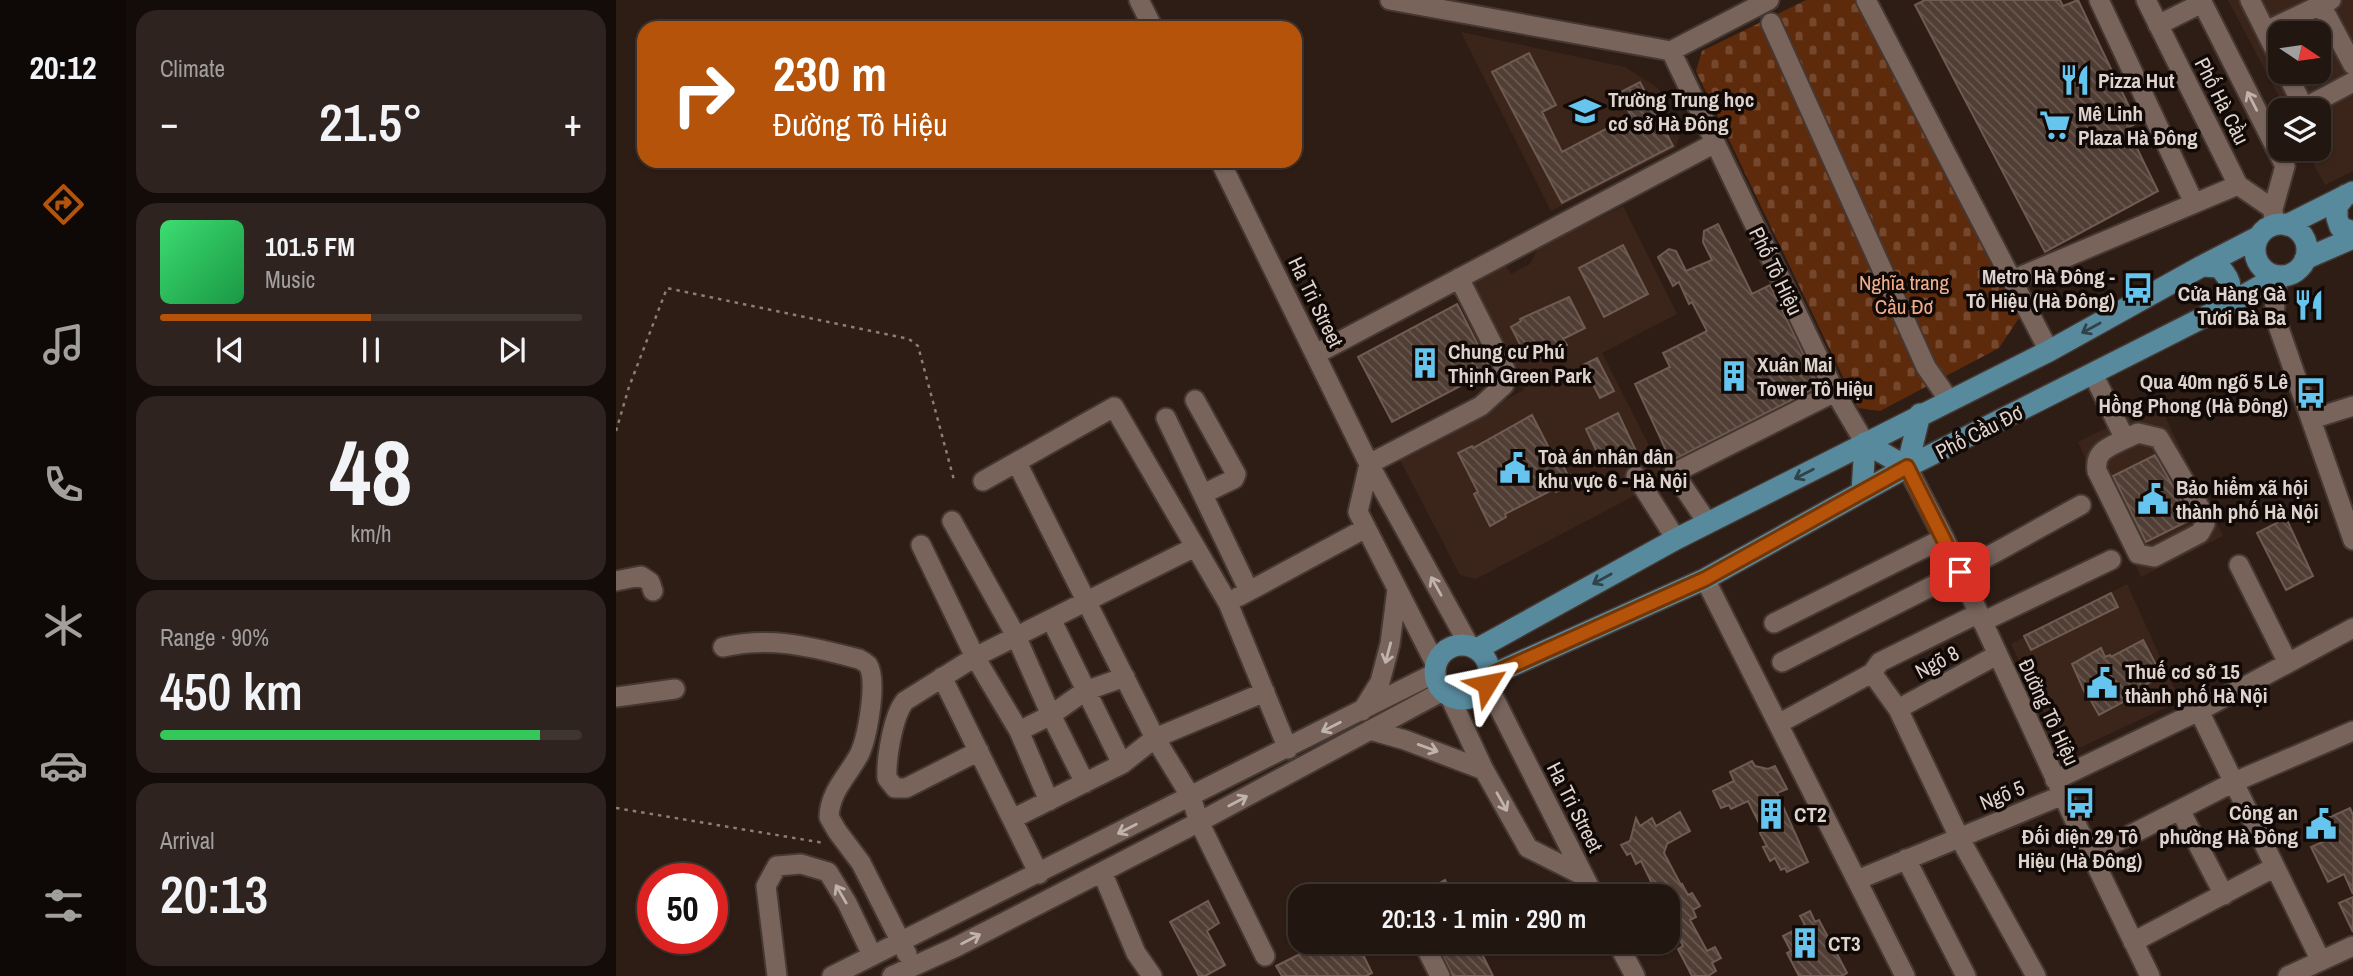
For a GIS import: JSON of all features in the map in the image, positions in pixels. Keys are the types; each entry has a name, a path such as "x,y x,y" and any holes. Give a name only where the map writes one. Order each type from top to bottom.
{"main road":[{"name":"Phố Cầu Đơ","path":"1473,647 1707,522 2049,351 2273,224 2349,193"},
{"path":"2349,193 2337,206 2337,218 2340,227 2353,232"},
{"path":"2305,259 2305,242 2301,234 2273,224 2255,245 2257,262 2262,269 2278,276 2295,272 2305,259 2353,238"},
{"path":"2202,266 2219,267 2231,286 2230,294 2220,309"},
{"name":"Phố Cầu Đơ","path":"1488,680 1705,579 1907,467 2220,309 2278,276"},
{"path":"1907,467 1920,415"},
{"path":"1862,492 1865,443"},
{"name":"Phố Tô Hiệu","path":"1865,443 1907,467"},
{"path":"1452,646 1473,647 1487,660 1488,680 1476,696 1468,699 1441,682 1445,651 1452,646"}],"street":[{"path":"1139,0 1150,21"},
{"path":"1390,0 1671,51 1733,9 1769,0"},
{"path":"1866,0 2049,351"},
{"path":"2099,0 2194,203"},
{"name":"Phố Hà Cầu","path":"2146,0 2238,185 2273,224"},
{"path":"2250,0 2268,35"},
{"path":"2158,25 2202,1"},
{"name":"Phố Hà Cầu","path":"2202,1 2285,166 2273,224"},
{"path":"2266,31 2326,2 2353,65"},
{"path":"1772,23 1926,367 1949,400"},
{"name":"Phố Tô Hiệu","path":"1671,51 1835,393 1865,443"},
{"path":"2292,84 2304,108 2353,82"},
{"path":"1316,354 1715,143"},
{"name":"Ha Tri Street","path":"1223,168 1369,464 1473,647"},
{"path":"2012,280 2238,185"},
{"path":"2278,276 2274,314 2353,540"},
{"path":"1369,464 1481,406 1504,385 1505,369 1459,278"},
{"path":"2093,374 2125,439"},
{"path":"1707,522 1674,473 1835,393"},
{"path":"1195,400 1236,474 1234,478 1203,494"},
{"path":"2312,419 2353,406"},
{"path":"983,481 1114,407 1228,603 1288,749"},
{"path":"1166,418 1249,591"},
{"path":"2138,433 2159,438 2203,513 2205,524 2200,533 2154,557 2138,554 2097,471 2095,461 2099,452 2125,439 2138,433"},
{"path":"1017,463 1155,738 1191,797 1199,822 1265,956"},
{"name":"Ha Tri Street","path":"1369,464 1358,512 1484,770 1528,848 1584,876"},
{"name":"Đường Tô Hiệu","path":"1907,467 1944,538 2148,976"},
{"path":"1636,476 1676,538"},
{"path":"1782,662 1960,572 2081,505"},
{"path":"952,521 1016,636 1085,783"},
{"path":"1228,603 1366,528"},
{"path":"1774,623 1944,538"},
{"path":"921,545 975,657 1019,731 1049,801"},
{"path":"979,751 912,786 901,789 889,782 887,770 898,711 905,701 975,657 1195,547"},
{"path":"1778,724 1872,673 1880,662 2111,560"},
{"path":"2239,565 2288,663"},
{"path":"616,581 641,576 650,582 653,591"},
{"path":"1705,579 1905,976"},
{"path":"1362,711 1380,682 1390,644 1397,589"},
{"path":"1051,619 1122,764"},
{"name":"Ngõ 5","path":"1857,880 1959,837 2059,787 2353,628"},
{"path":"723,647 743,643 786,642 859,659 868,665 872,678 869,719 864,740 860,753 835,791 829,813 830,820 862,863 899,943 908,972 1199,822 1370,730 1441,682"},
{"name":"Ngõ 8","path":"1898,709 1997,655"},
{"path":"1872,673 1898,709 1959,837 2036,976"},
{"path":"942,677 1039,874"},
{"path":"1019,731 1051,715 1085,691 1125,677"},
{"name":"Ha Tri Street","path":"1488,680 1588,884"},
{"path":"832,976 1362,711 1441,682"},
{"path":"616,697 675,689"},
{"path":"1012,819 1122,764 1155,738 1265,692"},
{"path":"2199,711 2321,961"},
{"path":"1370,730 1405,740 1484,770"},
{"path":"2091,855 2234,782 2353,731"},
{"path":"2180,810 2224,895"},
{"path":"1906,859 1966,976"},
{"path":"777,976 766,886 777,866 801,864 828,872 874,954"},
{"path":"2133,942 2275,867"},
{"path":"1101,872 1136,953 1152,976"},
{"path":"2288,976 2353,946"},
{"path":"1429,954 1440,976"},
{"path":"1623,954 1634,976"}],"path":[{"path":"616,431 629,387 667,288 909,339 918,346 954,480"},
{"path":"616,808 821,843 845,842"}],"shaded area":[{"path":"2228,0 2353,0 2353,171 2325,185 2312,161 2331,161 2331,98 2280,98 2272,84 2331,84 2331,21 2268,21 2268,76"},
{"name":"Trường Trung học cơ sở Hà Đông","path":"1461,32 1625,67 1658,88 1680,134 1676,148 1551,211"},
{"path":"1623,206 1677,314 1602,353 1666,479 1476,579 1460,575 1398,456 1524,390 1469,284 1506,266 1511,274 1530,264 1538,248"},
{"path":"2158,402 2223,536 2141,577 2078,442"},
{"path":"2127,584 2180,701 2079,748 2058,741 2011,644"}],"green space":[{"name":"Nghĩa trang Cầu Đơ","path":"1806,0 1856,0 2019,318 1999,348 1880,411 1858,408 1696,71 1702,51"}],"building":[{"name":"Mê Linh Plaza Hà Đông","path":"1925,0 2060,0 2063,6 2078,0 2137,123 2127,128 2158,191 2045,252 1915,5"},
{"path":"1529,53 1556,105 1542,112 1562,152 1631,116 1619,93 1640,82 1673,146 1562,203 1492,72"},
{"name":"Xuân Mai Tower Tô Hiệu","path":"1718,224 1752,294 1770,285 1819,386 1671,461 1635,384 1670,367 1663,353 1707,331 1692,302 1689,304 1679,282 1673,286 1658,257 1669,249 1676,251 1686,271 1712,260 1703,242 1704,231"},
{"path":"1623,245 1648,294 1604,317 1579,268"},
{"path":"1569,297 1585,328 1563,339 1567,345 1541,358 1539,354 1528,360 1511,327 1521,321 1520,319"},
{"name":"Chung cư Phú Thịnh Green Park","path":"1457,304 1491,370 1392,422 1358,357"},
{"path":"1597,358 1614,391 1600,398 1583,365"},
{"path":"1618,413 1636,451 1604,467 1586,429"},
{"name":"Toà án nhân dân khu vực 6 - Hà Nội","path":"1532,415 1552,454 1556,452 1572,483 1556,492 1554,489 1505,514 1506,517 1490,526 1474,494 1478,492 1458,453 1472,446 1473,448"},
{"name":"Bảo hiểm xã hội thành phố Hà Nội","path":"2155,455 2192,519 2146,542 2113,476"},
{"path":"2286,518 2313,576 2286,590 2257,533"},
{"path":"2111,593 2118,607 2031,650 2024,636"},
{"path":"2143,640 2162,676 2124,696 2127,700 2099,715 2090,699 2088,700 2072,664 2101,648 2105,657 2111,657"},
{"name":"CT2","path":"1752,761 1755,766 1768,769 1775,766 1787,789 1777,793 1808,862 1787,872 1785,868 1781,870 1775,858 1770,861 1763,847 1767,846 1760,833 1763,831 1748,801 1731,809 1729,805 1721,808 1713,791 1734,781 1730,772"},
{"path":"2350,808 2353,815 2353,894 2344,874 2328,882 2311,847 2327,840 2319,822"},
{"path":"1680,812 1690,831 1667,844 1664,853 1681,885 1688,895 1692,893 1700,906 1693,910 1696,917 1690,920 1707,951 1715,947 1721,958 1712,963 1716,971 1708,976 1692,976 1680,953 1683,946 1680,940 1680,884 1652,884 1641,861 1636,864 1631,853 1627,855 1621,845 1630,841 1636,818 1640,826 1652,818 1656,826"},
{"path":"2353,897 2353,932 2339,903"},
{"path":"1208,901 1219,923 1207,931 1225,965 1205,976 1199,976 1170,922"},
{"name":"CT3","path":"1810,911 1815,922 1819,920 1847,973 1842,976 1799,976 1787,953 1791,951 1783,936 1805,925 1800,916"},
{"path":"1300,954 1363,954 1372,973 1366,976 1282,976 1276,966"},
{"path":"1442,954 1482,954 1493,976 1453,976"}],"place":[{"name":"Pizza Hut","path":"2075,80"},
{"name":"Trường Trung học cơ sở Hà Đông","path":"1585,111"},
{"name":"Mê Linh Plaza Hà Đông","path":"2055,125"},
{"name":"Metro Hà Đông - Tô Hiệu (Hà Đông)","path":"2138,288"},
{"name":"Cửa Hàng Gà Tươi Bà Ba","path":"2309,305"},
{"name":"Chung cư Phú Thịnh Green Park","path":"1425,363"},
{"name":"Xuân Mai Tower Tô Hiệu","path":"1734,376"},
{"name":"Qua 40m ngõ 5 Lê Hồng Phong (Hà Đông)","path":"2311,393"},
{"name":"Toà án nhân dân khu vực 6 - Hà Nội","path":"1515,468"},
{"name":"Bảo hiểm xã hội thành phố Hà Nội","path":"2153,499"},
{"name":"Thuế cơ sở 15 thành phố Hà Nội","path":"2102,683"},
{"name":"Đối diện 29 Tô Hiệu (Hà Đông)","path":"2080,803"},
{"name":"CT2","path":"1771,814"},
{"name":"Công an phường Hà Đông","path":"2321,824"},
{"name":"CT3","path":"1805,943"}],"route":[{"path":"1487,684 1489,676 1705,579 1907,467 1960,572"}]}
